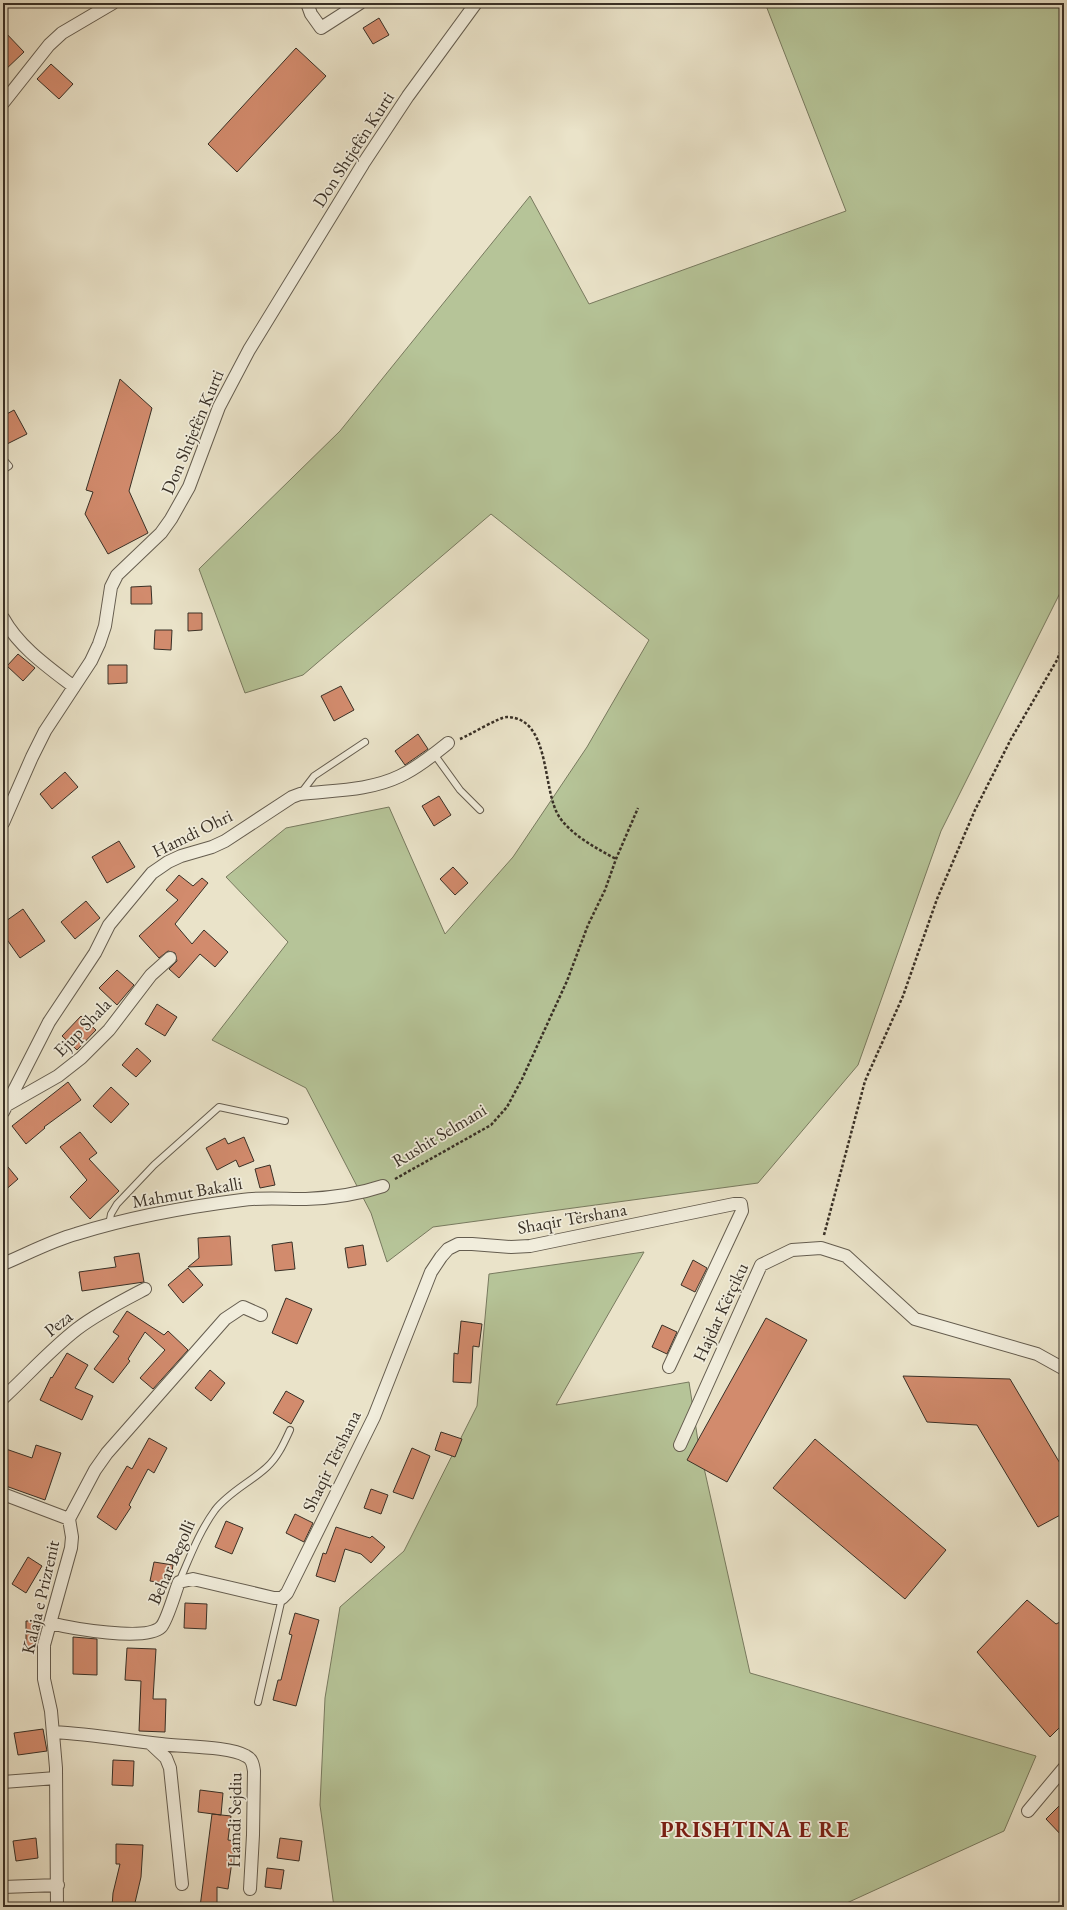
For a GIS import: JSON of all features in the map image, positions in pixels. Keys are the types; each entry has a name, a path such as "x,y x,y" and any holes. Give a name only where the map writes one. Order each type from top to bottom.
{"street":[{"path":"3,103 48,45 62,33 114,3"},
{"path":"307,3 311,14 321,28 360,3"},
{"name":"Don Shtjefën Kurti","path":"3,823 35,750 91,661 99,644 105,626 111,587 116,575 161,533 172,519 189,487 219,407 250,350 363,164 408,96 476,3"},
{"path":"3,618 15,636 30,652 74,687"},
{"name":"Hamdi Ohri","path":"5,1108 49,1022 95,953 109,925 152,873 168,862 181,856 212,847 225,841 281,804 300,794 343,790 401,776 448,744"},
{"name":"Ejup Shala","path":"5,1108 58,1076 80,1058 109,1030 151,975 170,958"},
{"name":"Mahmut Bakalli","path":"3,1264 75,1234 180,1209 236,1200 264,1198 315,1198 367,1191 383,1186"},
{"name":"Shaqir Tërshana","path":"282,1598 287,1593 368,1430 431,1272 448,1249 458,1244 511,1247 530,1246 734,1204 741,1204 742,1211 669,1367"},
{"name":"Hajdar Kërçiku","path":"680,1445 761,1265 792,1250 821,1248 846,1256 915,1319 1037,1354 1064,1369"},
{"name":"Peza","path":"3,1398 59,1343 77,1329 97,1315 145,1289"},
{"name":"Kalaja e Prizrenit","path":"57,1907 58,1885 54,1732 42,1662 44,1645 71,1548 72,1537 69,1519 95,1470 107,1453 225,1319 243,1307 261,1314"},
{"path":"3,1494 69,1519"},
{"path":"179,1582 193,1579 274,1598 282,1598"},
{"name":"Behar Begolli","path":"50,1624 99,1633 142,1633 155,1631 162,1627 179,1582"},
{"name":"Hamdi Sejdiu","path":"54,1732 78,1733 150,1743 237,1752 246,1756 252,1761 255,1789 250,1889"},
{"path":"150,1743 166,1758 170,1768 182,1884"},
{"path":"1028,1811 1064,1768"},
{"path":"3,1782 56,1778"},
{"path":"3,1887 58,1885"}],"lane":[{"path":"3,459 9,466 3,470"},
{"path":"300,794 314,776 365,742"},
{"path":"434,754 460,790 480,810"},
{"path":"109,1225 111,1214 117,1204 154,1165 219,1107 284,1121"},
{"name":"Behar Begolli","path":"179,1582 203,1529 216,1510 231,1495 268,1466 279,1452 290,1430"},
{"name":"Shaqir Tërshana","path":"258,1702 282,1598"}],"path":[{"path":"821,1248 865,1081 903,996 937,899 975,810 1011,739 1057,660 1064,643"},
{"path":"448,744 505,717 519,719 530,728 538,742 544,757 553,805 560,818 575,833 594,847 616,858"},
{"name":"Rushit Selmani","path":"383,1186 491,1125 507,1107 550,1020 567,981 588,925 605,890 616,858 638,808"}],"green space":[{"path":"765,3 1064,3 1064,585 941,831 858,1065 758,1183 433,1227 387,1262 371,1213 306,1088 212,1040 288,942 226,877 286,828 389,807 445,934 513,857 587,747 649,640 491,514 303,675 245,693 199,569 340,431 530,196 589,304 846,211"},
{"path":"644,1252 556,1405 689,1382 698,1441 750,1673 1036,1756 1004,1831 838,1907 334,1907 320,1805 325,1698 340,1607 404,1551 477,1406 489,1274"}],"building":[{"path":"379,18 389,35 373,44 363,28"},
{"path":"3,30 24,52 3,72"},
{"path":"296,48 326,76 237,172 208,144"},
{"path":"51,64 73,84 59,99 37,79"},
{"path":"120,379 152,408 129,491 148,533 108,554 85,514 93,492 86,490"},
{"path":"14,410 27,434 3,446 3,416"},
{"path":"151,586 152,604 131,604 131,587"},
{"path":"188,613 202,613 202,630 188,631"},
{"path":"155,630 172,630 171,650 154,649"},
{"path":"18,654 35,668 23,681 7,666"},
{"path":"108,665 127,665 127,683 108,684"},
{"path":"341,686 354,710 334,721 321,696"},
{"path":"418,734 428,749 405,765 395,751"},
{"path":"65,772 78,787 52,809 40,794"},
{"path":"439,796 451,815 434,826 422,806"},
{"path":"119,841 135,867 107,883 92,857"},
{"path":"453,867 468,883 455,895 440,879"},
{"path":"179,875 193,886 202,878 208,883 175,924 192,944 204,930 228,952 215,967 200,954 179,978 169,969 177,961 175,953 168,951 159,958 139,936 178,900 166,890"},
{"path":"86,901 100,918 75,939 61,922"},
{"path":"23,909 45,941 20,958 3,934 3,923"},
{"path":"117,970 134,985 117,1005 99,988"},
{"path":"157,1004 177,1017 165,1036 145,1024"},
{"path":"81,1016 96,1030 77,1050 62,1036"},
{"path":"137,1048 151,1061 136,1077 122,1065"},
{"path":"68,1082 81,1100 44,1127 45,1128 26,1144 12,1126"},
{"path":"111,1087 129,1104 111,1123 93,1106"},
{"path":"80,1132 97,1153 89,1159 119,1191 90,1219 70,1197 87,1180 60,1147"},
{"path":"244,1137 254,1161 239,1167 236,1160 217,1170 206,1148 225,1138 228,1144"},
{"path":"3,1161 18,1179 3,1192"},
{"path":"270,1165 275,1185 260,1188 255,1169"},
{"path":"230,1236 232,1265 188,1267 199,1258 198,1238"},
{"path":"292,1242 295,1269 275,1271 272,1245"},
{"path":"363,1245 366,1265 348,1268 345,1248"},
{"path":"139,1253 144,1282 82,1291 79,1272 116,1267 114,1257"},
{"path":"693,1260 707,1268 695,1292 681,1285"},
{"path":"188,1268 203,1285 183,1303 168,1285"},
{"path":"286,1298 312,1309 297,1344 272,1333"},
{"path":"127,1311 164,1335 168,1331 188,1350 153,1389 140,1378 165,1350 145,1332 128,1359 130,1361 113,1383 94,1369 119,1336 113,1332"},
{"path":"766,1318 807,1340 727,1482 687,1460"},
{"path":"461,1321 482,1324 479,1347 473,1346 471,1383 453,1382 454,1353 458,1354"},
{"path":"662,1325 677,1332 667,1354 652,1347"},
{"path":"67,1353 88,1365 75,1388 93,1396 82,1420 40,1400 51,1377 52,1378"},
{"path":"210,1370 225,1383 211,1401 195,1388"},
{"path":"903,1376 1010,1379 1064,1470 1064,1513 1038,1527 977,1425 927,1422"},
{"path":"286,1391 304,1401 291,1424 273,1413"},
{"path":"441,1432 462,1439 455,1457 435,1450"},
{"path":"149,1438 167,1448 154,1473 148,1469 129,1505 131,1507 116,1530 97,1517 127,1466 132,1469"},
{"path":"815,1439 946,1550 905,1599 773,1488"},
{"path":"36,1445 61,1453 45,1500 3,1485 3,1448 32,1458"},
{"path":"412,1448 430,1456 413,1499 393,1492"},
{"path":"371,1489 388,1495 381,1514 364,1508"},
{"path":"295,1514 313,1523 304,1542 286,1533"},
{"path":"226,1521 243,1528 232,1554 215,1547"},
{"path":"336,1527 370,1538 372,1536 385,1547 371,1563 361,1554 345,1549 335,1582 316,1576 323,1553 326,1554"},
{"path":"28,1557 42,1566 26,1593 12,1584"},
{"path":"154,1562 173,1565 170,1584 150,1581"},
{"path":"1027,1600 1056,1624 1064,1620 1064,1723 1050,1737 977,1652"},
{"path":"185,1603 207,1604 206,1629 184,1628"},
{"path":"295,1613 319,1620 296,1706 273,1700 278,1680 281,1680 292,1635 289,1634"},
{"path":"26,1621 40,1621 40,1631 36,1648 26,1649"},
{"path":"73,1637 97,1639 97,1675 73,1674"},
{"path":"127,1648 156,1649 153,1699 166,1699 165,1732 139,1731 141,1681 125,1680"},
{"path":"43,1729 47,1751 18,1755 14,1733"},
{"path":"113,1760 134,1761 133,1786 112,1785"},
{"path":"200,1790 223,1793 221,1815 198,1812"},
{"path":"1064,1801 1064,1838 1046,1819"},
{"path":"212,1814 231,1816 228,1840 235,1841 228,1889 217,1887 217,1907 200,1907"},
{"path":"36,1838 38,1858 16,1861 13,1841"},
{"path":"280,1838 302,1841 299,1861 277,1858"},
{"path":"116,1844 143,1845 141,1877 134,1907 112,1907 113,1893 120,1864 116,1864"},
{"path":"267,1868 284,1870 281,1889 265,1887"}],"district":[{"name":"PRISHTINA E RE","path":"755,1829"}]}
